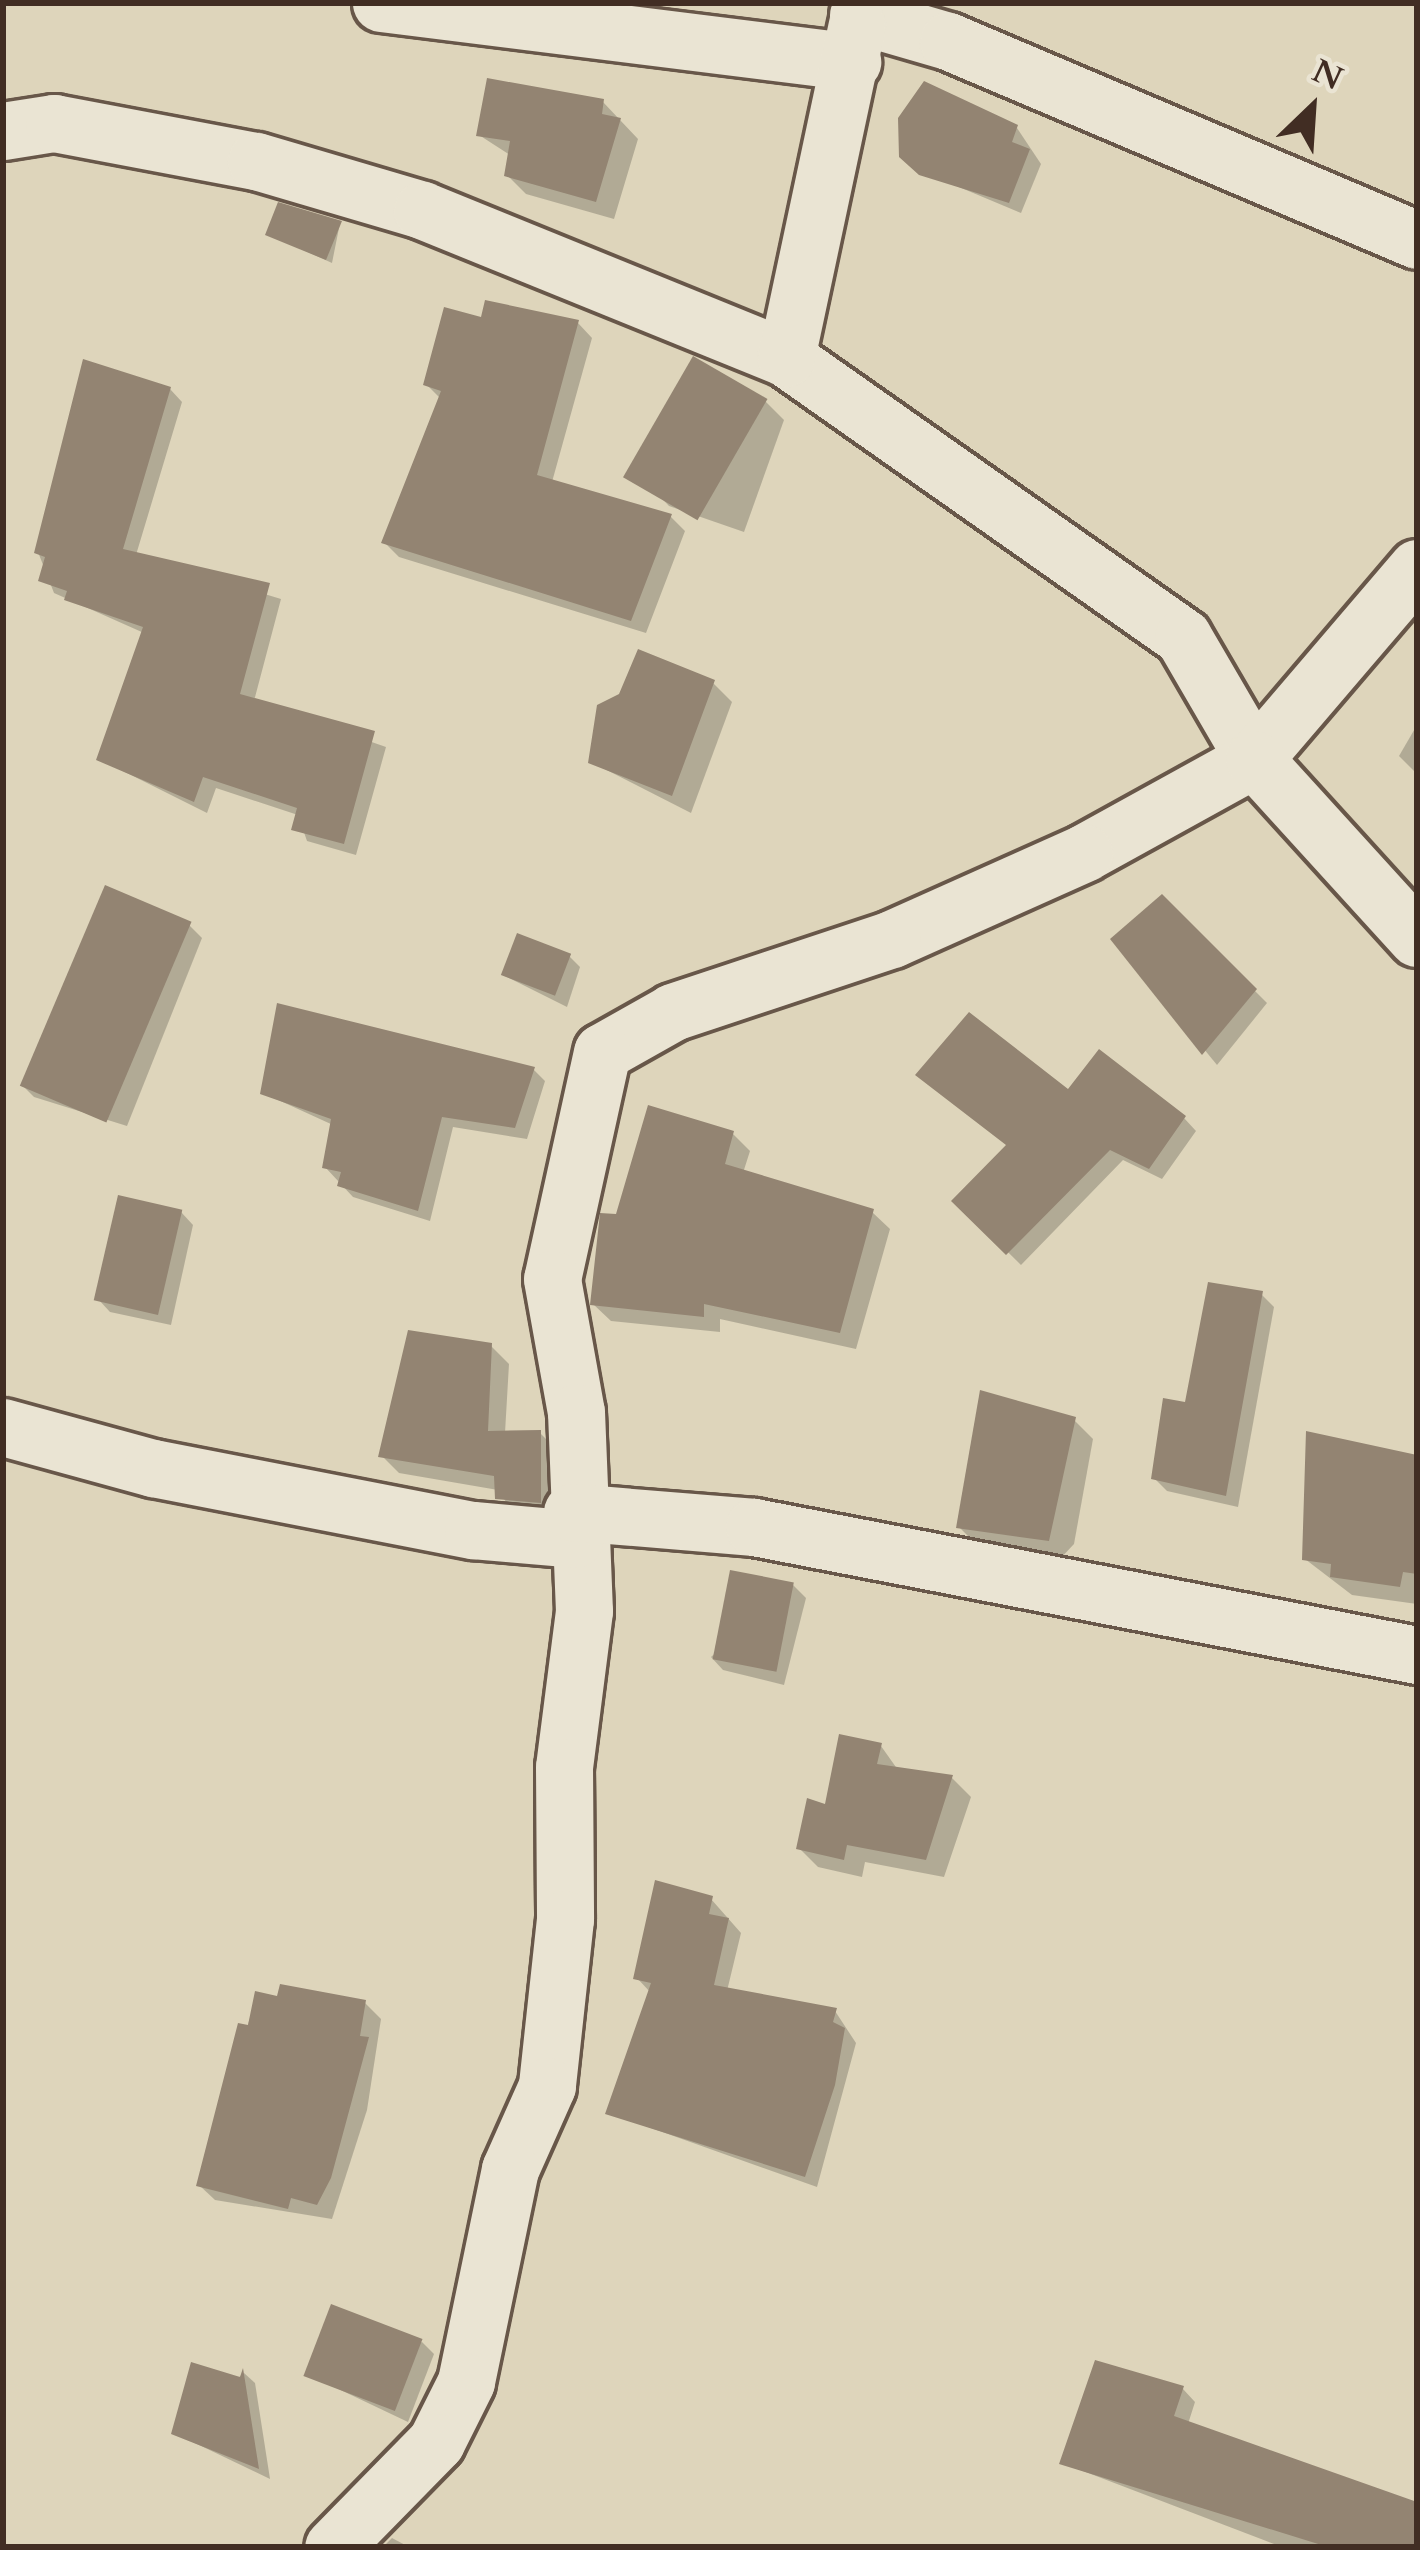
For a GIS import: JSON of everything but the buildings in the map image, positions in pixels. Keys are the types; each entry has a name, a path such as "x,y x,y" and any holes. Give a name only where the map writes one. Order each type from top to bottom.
{"street":[{"path":"381,3 857,27 949,41 1417,240"},
{"path":"786,358 857,27"},
{"path":"3,131 55,123 256,161 422,210 786,358 1183,637 1253,759 1417,938"},
{"path":"333,2547 436,2442 466,2382 510,2169 547,2086 565,1919 563,1767 584,1611 574,1525 576,1412 551,1279 602,1052 673,1012 892,939 1041,872 1253,759 1417,568"},
{"path":"3,1427 153,1468 473,1530 754,1526 1417,1654"}]}
